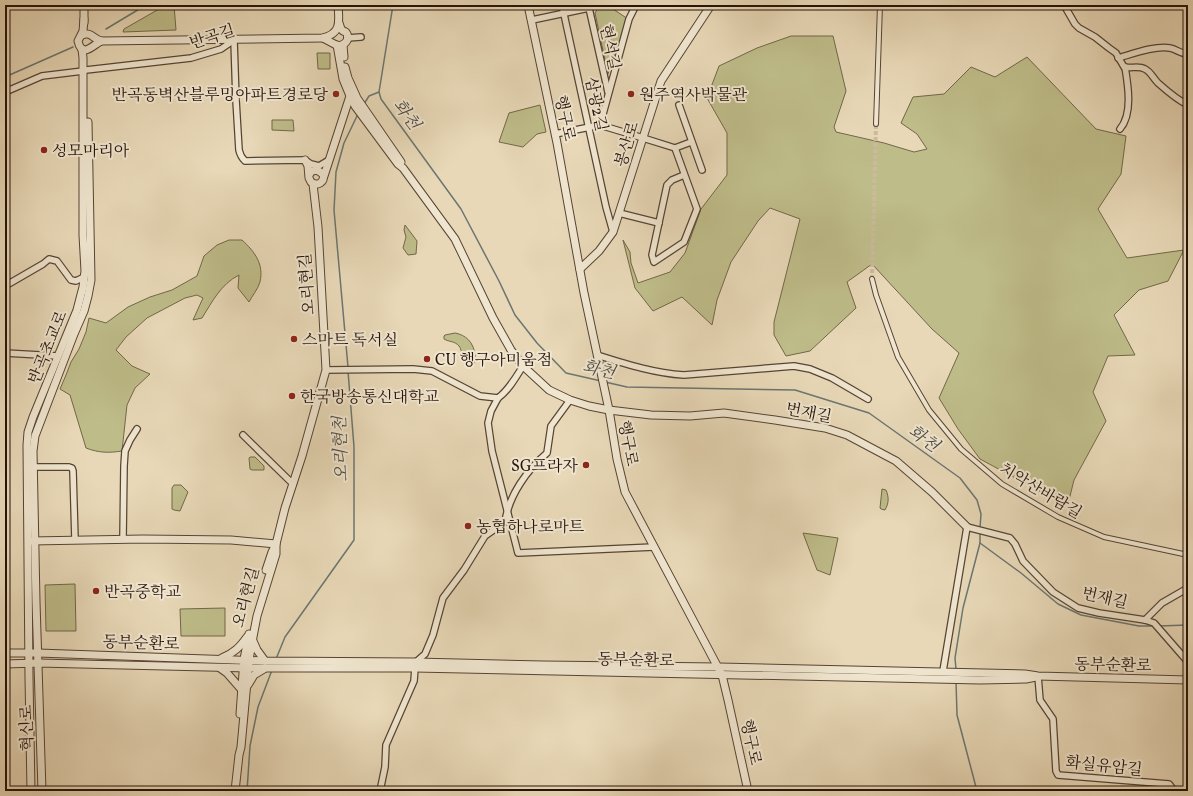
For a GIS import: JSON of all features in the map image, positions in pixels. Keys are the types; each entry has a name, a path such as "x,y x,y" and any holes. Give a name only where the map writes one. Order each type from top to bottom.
{"street":[{"path":"84,5 85,30 87,35 95,42 94,45"},
{"path":"318,228 319,194 328,160 352,96 343,78 338,45 332,38 338,29 338,5"},
{"name":"행구로","path":"528,5 555,134 580,269 609,410 617,459 625,492 722,675 748,791"},
{"name":"삼광2길","path":"562,5 606,207 613,232"},
{"name":"현석길","path":"600,125 629,19 636,5"},
{"name":"봉산로","path":"580,269 599,251 613,232 661,81 712,5"},
{"path":"876,124 880,5"},
{"path":"1064,5 1075,24 1095,37 1116,54 1125,67 1128,110 1124,125 1120,129"},
{"path":"532,20 590,7"},
{"name":"현석길","path":"590,7 608,92"},
{"path":"338,29 346,33 347,38"},
{"path":"323,38 338,29"},
{"path":"87,35 101,41 234,40 240,155 245,161 305,160 318,168 323,179"},
{"path":"87,35 78,41 78,44 85,49 91,49 94,45 101,41"},
{"path":"347,38 361,37"},
{"path":"323,38 338,45 347,41 347,38"},
{"name":"반곡길","path":"5,92 42,76 191,58 221,49 234,40 323,38"},
{"path":"1118,58 1148,49 1164,48 1171,48 1188,54"},
{"name":"반곡초교로","path":"29,653 33,451 35,436 78,310 84,277 85,49"},
{"path":"1125,67 1139,67 1149,72 1172,94 1188,105"},
{"name":"반곡초교로","path":"38,653 27,457 28,432 33,417 84,311 91,280 85,71"},
{"name":"행구로","path":"352,96 377,131 401,160 403,168 455,239 493,318 511,350 523,366 549,390 570,400 609,410"},
{"path":"679,105 702,170"},
{"path":"555,134 600,125 675,148 691,142"},
{"path":"675,148 697,210 684,242 654,262 652,255 667,185 672,180 684,175"},
{"path":"305,160 308,166 310,180 314,184 318,184 323,179"},
{"path":"309,175 312,171 328,160"},
{"name":"오리현길","path":"246,668 246,660 251,636 276,554 276,544 285,508 329,370 318,253 318,228 314,184"},
{"path":"619,213 659,223"},
{"path":"5,286 49,259 57,262 71,280 76,282 84,277"},
{"name":"치악산바람길","path":"872,279 876,295 898,357 929,410 961,449 1002,484 1058,517 1104,537 1188,555"},
{"path":"5,353 61,358"},
{"path":"597,355 641,368 669,374 684,375 794,366 810,369 832,378 868,399"},
{"path":"523,366 514,380 498,398 491,411 488,424 492,451 518,553 654,547"},
{"path":"329,370 413,369 432,371 480,396 498,398"},
{"path":"380,791 386,745 414,681 416,665 425,654 433,635 443,598 464,570 485,536 505,522 507,511 524,479 536,462 547,453 551,426 570,400"},
{"name":"번재길","path":"609,410 658,415 690,416 724,413 825,428 847,435 896,461 932,492 969,528 1010,538 1015,544 1023,561 1052,592 1078,608 1099,613 1145,620 1162,603 1188,588"},
{"path":"123,539 124,466 126,451 130,440 137,429"},
{"path":"242,435 293,484"},
{"path":"33,467 69,467 74,471 75,540"},
{"path":"947,675 969,528"},
{"path":"31,541 123,539 231,540 276,544"},
{"path":"1145,620 1154,622 1188,662"},
{"path":"220,659 228,656 238,649 251,636 254,645 265,665 254,675 244,688"},
{"path":"5,654 29,653"},
{"name":"동부순환로","path":"29,653 246,660 265,665"},
{"name":"혁신로","path":"29,653 31,791"},
{"name":"혁신로","path":"38,653 42,791"},
{"path":"5,664 29,664"},
{"name":"동부순환로","path":"29,664 220,668 246,668 265,665 543,665 718,667 980,676 1025,674 1038,676 1188,680"},
{"name":"동부순환로","path":"416,665 722,675 947,675"},
{"path":"220,668 244,688"},
{"path":"235,791 246,668"},
{"name":"화실유암길","path":"1038,676 1040,700 1053,719 1056,771 1058,775 1169,784 1172,791"}],"shaded area":[{"path":"166,5 174,5 176,30 123,32 124,29"},
{"path":"600,5 607,5 628,19 608,74 595,13"},
{"path":"791,36 833,36 846,91 834,127 836,132 884,143 914,152 927,149 917,134 901,123 913,97 944,94 971,67 995,77 1027,57 1096,129 1126,136 1121,174 1098,209 1127,258 1184,250 1168,281 1139,290 1114,315 1135,355 1108,356 1093,392 1106,421 1074,480 1069,500 1043,493 980,459 958,429 939,398 959,353 932,329 872,264 847,282 856,308 810,351 786,356 774,335 774,322 800,219 770,208 758,221 731,262 717,300 712,325 682,297 653,311 635,288 623,240 630,252 631,263 638,283 670,272 685,253 701,209 727,175 727,133 707,98 719,66 757,48"},
{"path":"317,53 330,53 330,69 318,69"},
{"path":"540,105 546,132 537,134 523,147 499,142 509,113"},
{"path":"272,120 293,120 294,131 272,130"},
{"path":"405,225 417,241 416,254 408,255 403,248 406,237 404,230"},
{"path":"229,240 242,240 251,249 261,270 260,282 249,302 238,288 239,275 222,288 202,318 193,320 203,298 197,295 185,298 147,318 126,337 116,350 132,366 150,374 135,388 127,405 122,451 104,452 86,448 70,395 60,389 86,332 89,318 106,323 128,307 150,297 172,290 197,276 204,256 217,245"},
{"path":"455,333 466,337 473,346 475,354 474,364 466,363 464,361 461,349 457,344 444,339 445,335"},
{"path":"250,457 255,457 264,466 264,470 250,469"},
{"path":"174,485 181,485 188,492 180,511 172,509 172,488"},
{"path":"882,489 886,490 888,498 885,510 880,508"},
{"path":"803,533 838,538 830,575 817,570"},
{"path":"75,584 76,631 46,631 45,585"},
{"path":"225,608 225,636 181,636 180,609"}],"waterway":[{"path":"106,29 146,5"},
{"name":"화천","path":"393,5 379,92 381,99 461,209 515,315 537,343 566,373 601,381"},
{"path":"5,77 73,47"},
{"name":"오리현천","path":"364,104 369,96 379,92"},
{"name":"오리현천","path":"348,367 334,210 336,172 344,143 358,114"},
{"name":"오리현천","path":"276,659 285,637 354,540 354,447 348,371"},
{"name":"화천","path":"605,382 627,387 795,390 869,413 960,478 977,500 981,514 980,528"},
{"path":"956,669 955,658 963,608 980,543 980,532"},
{"path":"980,543 1021,573 1058,604 1081,615 1139,626 1153,626"},
{"path":"1159,626 1188,625"},
{"name":"오리현천","path":"247,791 250,746 258,707 272,670"},
{"path":"956,681 957,715 977,791"}],"tunnel":[{"path":"872,279 876,124"}],"place":[{"name":"반곡동벽산블루밍아파트경로당","path":"336,94"},
{"name":"원주역사박물관","path":"631,94"},
{"name":"성모마리아","path":"44,150"},
{"name":"스마트 독서실","path":"294,339"},
{"name":"CU 행구아미움점","path":"427,359"},
{"name":"한국방송통신대학교","path":"292,396"},
{"name":"SG프라자","path":"586,465"},
{"name":"농협하나로마트","path":"468,526"},
{"name":"반곡중학교","path":"96,591"}]}
